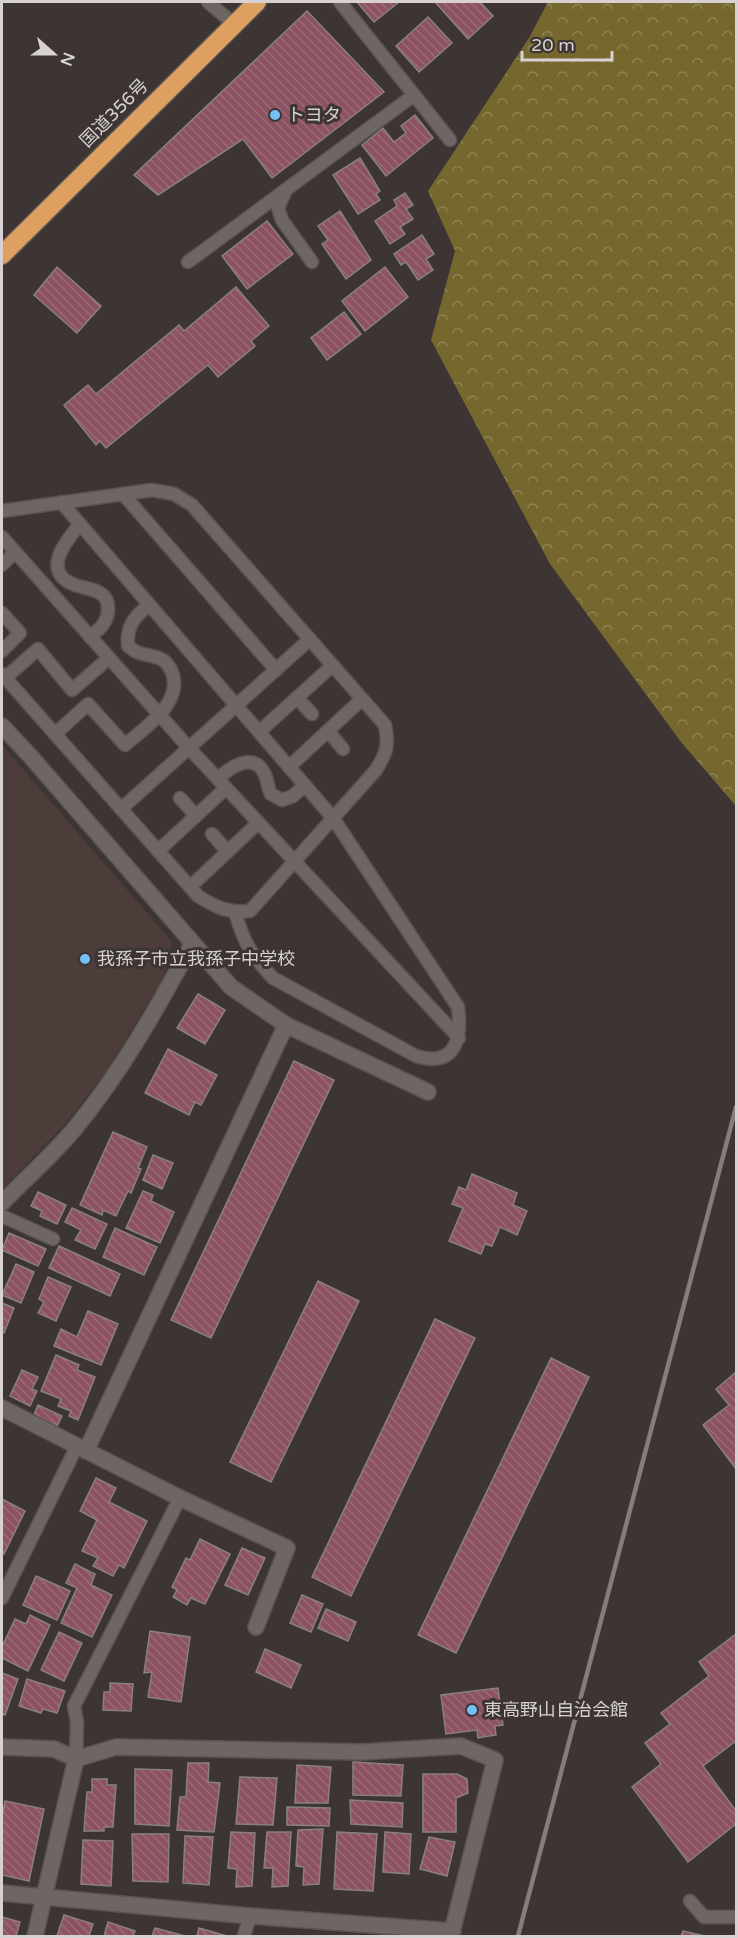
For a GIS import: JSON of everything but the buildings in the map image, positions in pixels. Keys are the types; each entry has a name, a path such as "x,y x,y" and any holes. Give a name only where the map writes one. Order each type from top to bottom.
{"highway":[{"name":"国道356号","path":"2,255 257,2"}],"street":[{"path":"2,726 231,987 286,1024 428,1092"},
{"path":"2,1203 75,1129 116,1074 150,1021 192,944"},
{"path":"82,1448 286,1024"},
{"path":"2,1408 180,1498 287,1548 256,1627"},
{"path":"2,1748 54,1749 76,1759 116,1747 361,1752 461,1746 495,1760 452,1934 2,1893"},
{"path":"34,1936 76,1759"}],"lane":[{"path":"208,2 234,24"},
{"path":"340,2 450,140"},
{"path":"188,262 414,95"},
{"path":"286,189 278,208 282,220 312,262"},
{"path":"2,510 152,490 174,494 192,505 385,725 388,741 385,756 376,770 250,910 235,912 215,907 198,896 3,676 38,649 72,690 109,658"},
{"path":"123,494 276,670"},
{"path":"61,502 333,818 458,1006 459,1038 449,1053 441,1058 428,1060 416,1056 273,978 258,963 243,940 235,912"},
{"path":"80,524 63,545 57,559 57,566 66,580 74,585 98,591 105,598 108,607 106,619 100,630 90,637"},
{"path":"2,537 189,748 459,1038"},
{"path":"2,565 15,552"},
{"path":"55,734 88,704 124,745 159,714 171,699 175,689 171,669 161,659 142,655 128,646 128,634 135,617 150,605"},
{"path":"2,613 20,633 2,651"},
{"path":"121,809 309,639"},
{"path":"259,732 333,665"},
{"path":"297,698 312,714"},
{"path":"289,767 362,699"},
{"path":"328,731 343,748"},
{"path":"158,851 196,816 222,783 231,767 246,762 257,764 262,769 272,794 282,800 293,796 304,785"},
{"path":"180,798 196,816"},
{"path":"190,886 258,823"},
{"path":"212,834 227,851"},
{"path":"2,1216 53,1239"},
{"path":"2,1598 82,1448"},
{"path":"76,1759 77,1722 74,1706 180,1498"},
{"path":"690,1902 704,1917 736,1917"},
{"path":"244,1936 250,1916"}],"shaded area":[{"name":"我孫子市立我孫子中学校","path":"2,745 172,942 164,976 108,1069 65,1124 2,1189"}],"green space":[{"path":"548,2 736,2 736,806 681,742 550,564 431,340 455,251 428,191 529,38"}],"railway":[{"path":"518,1936 736,1107"}],"place":[{"name":"トヨタ","path":"275,115"},
{"name":"我孫子市立我孫子中学校","path":"85,959"},
{"name":"東高野山自治会館","path":"472,1710"}]}
